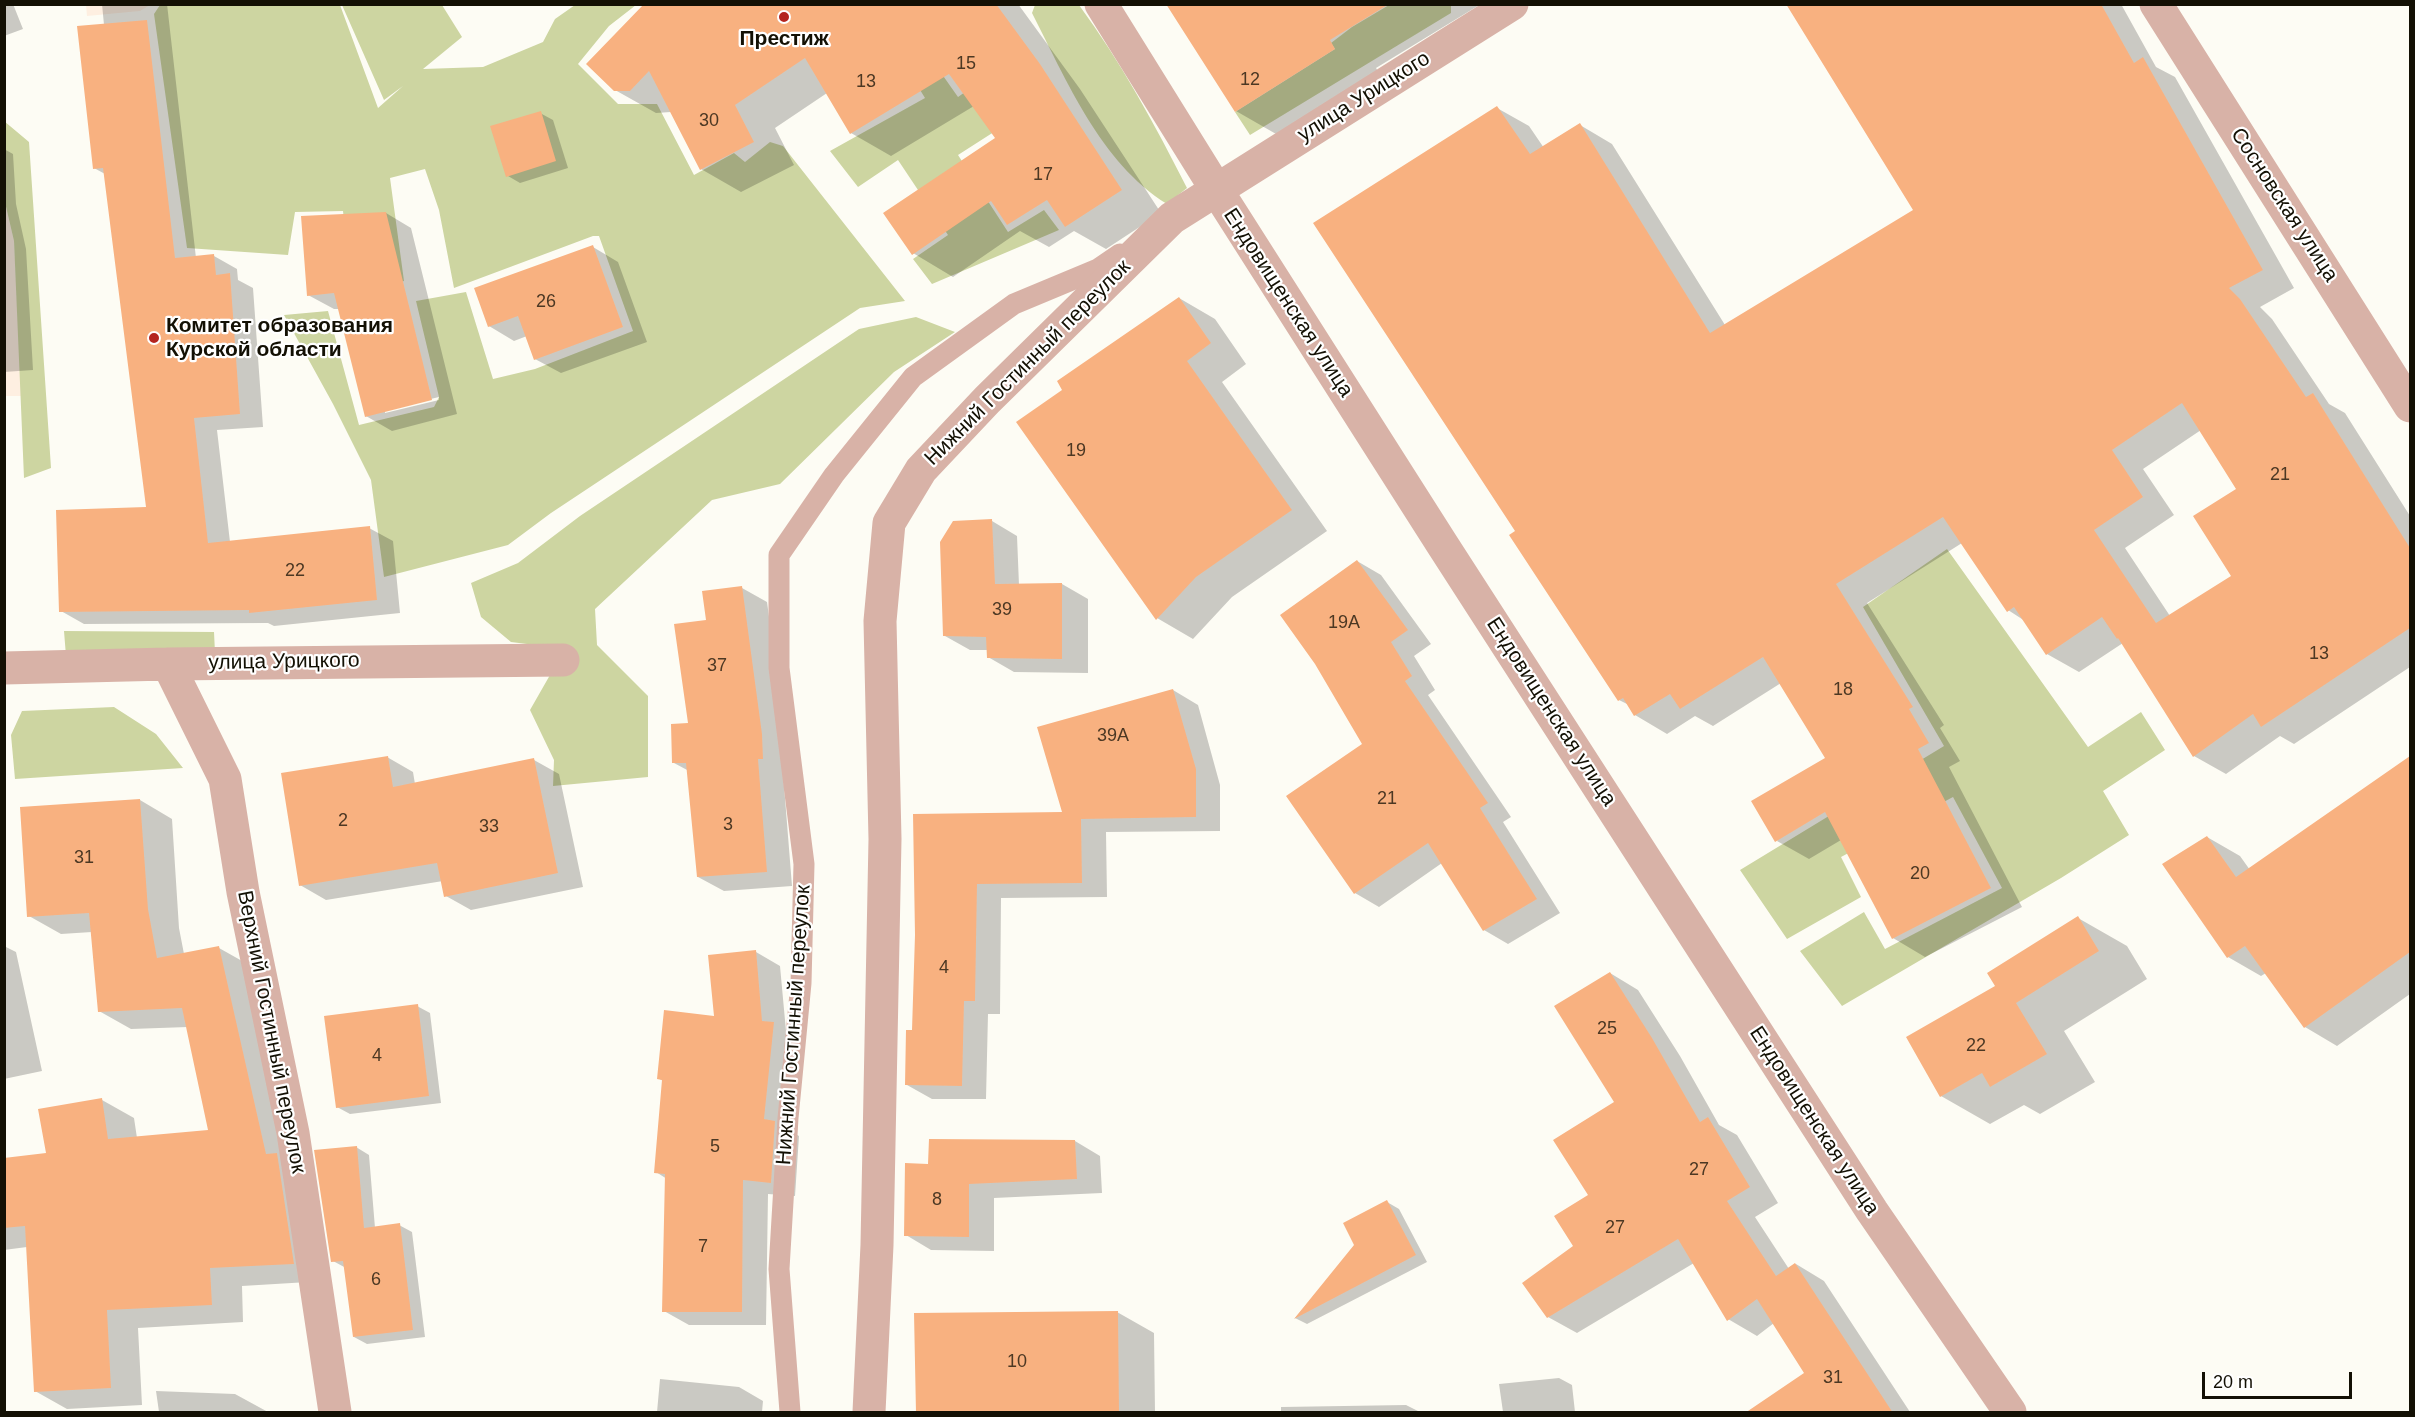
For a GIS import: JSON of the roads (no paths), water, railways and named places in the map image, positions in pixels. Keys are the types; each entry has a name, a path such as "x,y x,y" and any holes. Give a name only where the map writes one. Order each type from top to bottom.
{"street":[{"name":"Ендовищенская улица","path":"1101,4 1216,189 1872,1211 2010,1413"},
{"name":"улица Урицкого","path":"1216,189 1512,4"},
{"name":"Сосновская улица","path":"2156,4 2410,406"},
{"name":"Нижний Гостинный переулок","path":"868,1413 877,1245 885,839 880,621 889,523 921,470 987,400 1172,218 1216,189"},
{"name":"улица Урицкого","path":"4,668 563,660"},
{"name":"Верхний Гостинный переулок","path":"168,664 225,779 243,892 293,1133 335,1413"}],"lane":[{"name":"Нижний Гостинный переулок","path":"790,1413 779,1269 788,1118 801,983 804,864 779,668 779,555 834,475 913,377 1014,304 1098,269 1172,218"}],"place":[{"name":"Престиж","path":"784,17"},
{"name":"Комитет образования Курской области","path":"154,338"}]}
